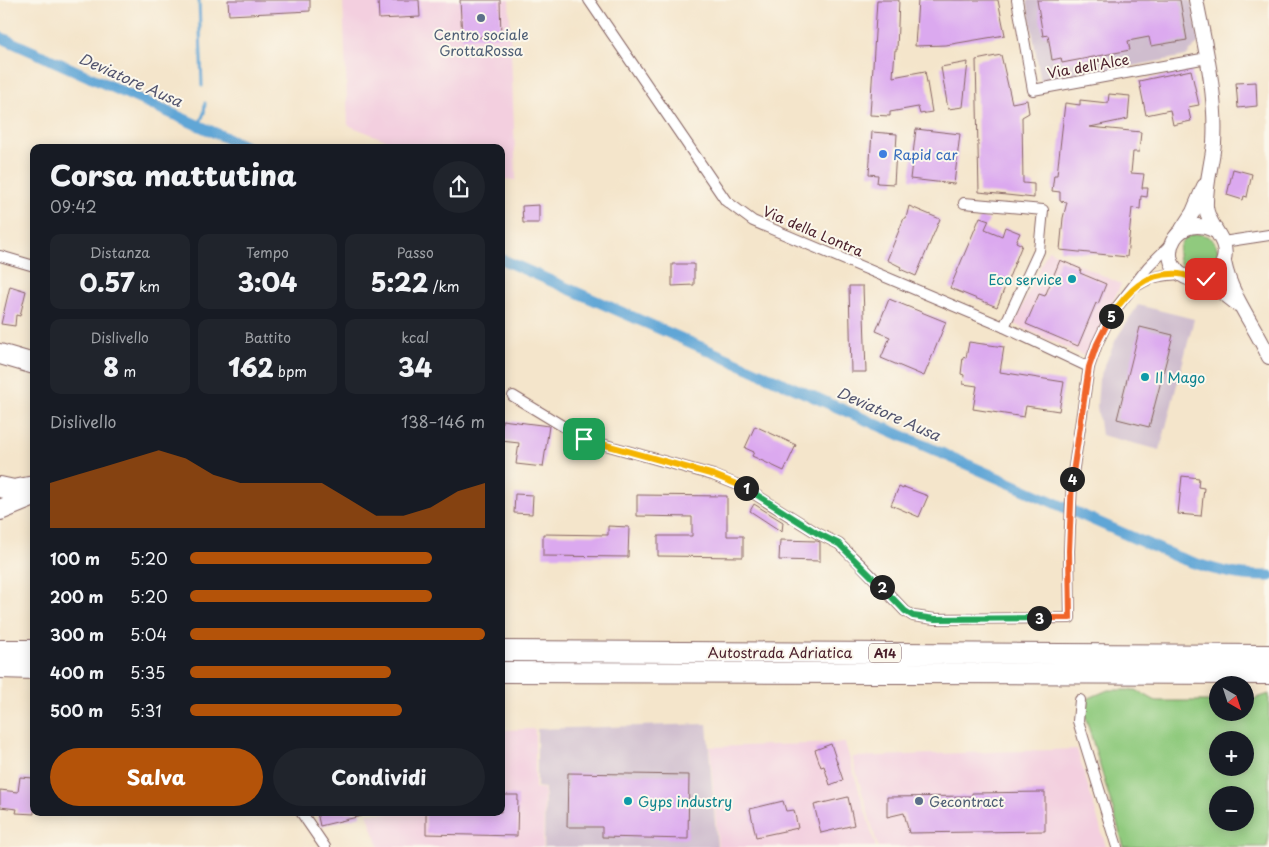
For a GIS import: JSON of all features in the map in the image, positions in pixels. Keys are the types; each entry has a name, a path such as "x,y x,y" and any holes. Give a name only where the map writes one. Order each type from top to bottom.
{"highway":[{"path":"0,354 30,363"},
{"path":"0,486 14,490 30,487"},
{"path":"0,510 30,498"},
{"path":"0,650 30,650"},
{"name":"Autostrada Adriatica","path":"505,651 1269,655"},
{"path":"0,668 30,669"},
{"name":"Autostrada Adriatica","path":"505,672 1269,674"}],"street":[{"name":"Via della Lontra","path":"589,0 726,201 753,221 1004,327 1089,367"},
{"name":"Via dell'Alce","path":"1017,0 1033,90 1208,58"},
{"path":"1196,0 1208,58 1213,101 1214,143 1208,178 1206,208 1225,253 1226,275 1241,308 1252,324 1269,357"},
{"path":"513,396 584,439 714,475 744,487 817,533 839,544 905,611 913,616 935,619 1070,618 1069,551 1072,487 1089,367 1097,344 1111,315 1148,267 1172,243 1182,229 1208,178"},
{"path":"964,203 1043,210 1040,251 1004,327"},
{"path":"1182,229 1198,225 1207,227 1219,236 1269,235"},
{"path":"1172,243 1171,260 1181,274 1211,285 1225,293 1241,308"},
{"path":"0,256 30,265"},
{"path":"1197,280 1206,279 1213,275 1224,262"},
{"path":"1133,288 1149,278 1159,275 1181,274"},
{"path":"1080,700 1078,721 1117,847"},
{"path":"304,816 325,847"}],"shaded area":[{"path":"343,0 509,0 516,180 505,179 505,144 396,144 348,125"},
{"path":"1027,0 1191,0 1199,42 1186,56 1041,83"},
{"path":"1048,250 1121,284 1087,357 1014,324"},
{"path":"1138,305 1194,319 1160,450 1101,435 1097,406 1099,379 1116,339"},
{"path":"707,724 717,847 544,847 545,788 537,787 537,729"},
{"path":"535,729 535,788 544,789 543,847 379,847 368,816 505,816 505,730"},
{"path":"845,743 876,847 718,847 710,747"},
{"path":"1077,749 1106,847 878,847 852,757"}],"green space":[{"path":"1202,234 1209,237 1215,243 1218,254 1217,262 1209,271 1202,274 1194,274 1187,271 1179,262 1178,250 1181,243 1190,235"},
{"path":"1108,690 1136,690 1156,701 1209,701 1209,721 1254,721 1254,699 1269,694 1269,837 1267,847 1124,847 1084,712 1089,698"}],"building":[{"path":"228,0 310,0 310,11 229,15"},
{"path":"378,0 419,0 420,17 379,19"},
{"name":"Centro sociale GrottaRossa","path":"460,0 500,0 501,36 462,38"},
{"path":"877,0 899,0 897,50 895,50 893,77 925,71 932,112 920,114 918,107 890,112 890,116 870,115"},
{"path":"918,0 998,0 1005,35 946,45 915,46"},
{"path":"1037,0 1180,0 1187,40 1151,46 1149,37 1128,41 1130,50 1062,63 1061,58 1052,60 1048,35 1043,36"},
{"path":"1001,55 1012,103 1027,100 1029,113 1022,117 1023,183 1034,184 1034,198 979,192 976,60"},
{"path":"968,62 963,107 948,109 941,67"},
{"path":"1191,70 1199,105 1188,107 1191,121 1173,125 1170,110 1146,115 1139,81"},
{"path":"1256,82 1257,106 1238,108 1236,83"},
{"path":"1109,94 1130,96 1128,119 1090,127 1141,132 1139,152 1133,152 1131,173 1144,174 1142,188 1148,188 1147,197 1141,196 1140,209 1132,208 1127,257 1060,250 1063,218 1067,202 1060,201 1060,192 1052,191 1054,175 1057,175 1065,103 1080,105 1080,100 1108,103"},
{"path":"916,129 960,134 954,184 910,179"},
{"name":"Rapid car","path":"872,132 897,134 894,184 877,183 878,175 869,174"},
{"path":"1233,169 1252,174 1247,197 1244,196 1243,200 1227,195"},
{"path":"539,205 539,223 523,223 522,206"},
{"path":"909,206 940,219 916,276 900,269 901,267 887,260 904,218 906,218"},
{"path":"980,217 989,220 985,229 1002,236 1005,227 1020,233 1016,242 1022,245 997,307 950,288"},
{"path":"1060,260 1081,269 1080,273 1106,284 1078,346 1026,324 1039,294 1045,296"},
{"path":"672,264 694,264 694,285 672,286"},
{"path":"10,286 26,291 20,316 16,315 15,326 1,324"},
{"path":"849,286 863,286 866,372 851,372"},
{"path":"889,299 946,322 924,376 881,358 890,337 876,331"},
{"name":"Il Mago","path":"1140,327 1173,335 1149,427 1117,419"},
{"path":"969,342 1004,347 1000,372 1064,382 1059,411 1026,406 1024,417 973,409 977,386 963,384 964,375 961,374 963,357 966,358"},
{"path":"505,420 549,426 543,467 516,464 519,443 505,441"},
{"path":"755,426 796,445 784,471 752,456 754,452 745,448"},
{"path":"1182,476 1199,478 1198,487 1204,488 1201,516 1178,514"},
{"path":"899,487 928,496 919,517 891,505"},
{"path":"515,494 533,495 532,514 514,513"},
{"path":"637,495 727,496 727,536 743,536 743,557 658,556 658,536 692,536 692,517 637,516"},
{"path":"754,504 783,522 782,532 750,511"},
{"path":"608,526 629,527 628,557 543,556 543,534 608,535"},
{"path":"780,540 820,542 820,561 779,560"},
{"path":"831,744 843,780 830,785 824,766 821,767 815,750"},
{"name":"Gyps industry","path":"568,773 689,775 688,839 602,837 602,827 567,827"},
{"path":"20,777 30,778 30,814 16,813 17,809 0,807 0,790 18,792"},
{"path":"1045,792 1045,831 909,833 904,813 887,817 887,797 972,796 972,793"},
{"path":"505,795 518,795 517,836 426,834 426,816 505,816"},
{"path":"848,797 854,825 821,833 814,805"},
{"path":"783,801 786,811 794,810 798,828 756,837 750,809"},
{"path":"318,816 361,816 320,826"}],"waterway":[{"path":"199,0 202,86"},
{"name":"Deviatore Ausa","path":"0,37 240,144"},
{"path":"199,125 204,113 205,103"},
{"name":"Deviatore Ausa","path":"505,261 1177,557 1222,571 1245,575 1269,576"}],"place":[{"name":"Centro sociale GrottaRossa","path":"481,18"},
{"name":"Rapid car","path":"883,154"},
{"name":"Eco service","path":"1072,279"},
{"name":"Il Mago","path":"1145,377"},
{"name":"Gyps industry","path":"628,801"},
{"name":"Gecontract","path":"919,801"}],"route":[{"path":"584,439 714,475 744,487 817,533 839,544 905,611 913,616 935,619 1070,618 1069,551 1072,480 1089,367 1097,344 1111,315 1125,297 1133,288 1149,278 1159,275 1181,274 1197,280 1206,279"}]}
